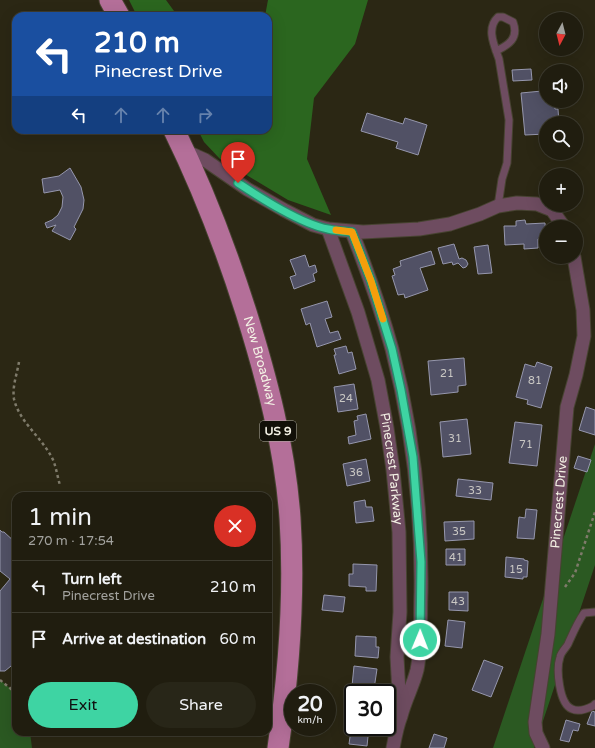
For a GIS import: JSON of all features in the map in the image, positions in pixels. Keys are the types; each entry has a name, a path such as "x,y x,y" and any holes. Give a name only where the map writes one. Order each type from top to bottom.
{"main road":[{"path":"110,0 117,12"},
{"name":"New Broadway","path":"176,134 185,151 219,232 241,295 266,378 280,447 290,518 291,599 286,680 278,748"}],"street":[{"path":"185,151 205,160 247,189 298,218 328,229 363,232 419,229 450,224 498,206 517,203 537,204 552,210 559,220"},
{"name":"Pinecrest Parkway","path":"328,229 358,312 378,380 393,470 399,532 400,612 397,656 400,716"},
{"name":"Pinecrest Parkway","path":"352,232 371,281 392,349 401,390 414,466 421,562 420,640 417,669 400,716 393,748"},
{"name":"Pinecrest Drive","path":"543,748 536,733 535,722 546,653 567,407 576,375 584,336 583,310 575,264"},
{"path":"393,470 414,466"}],"lane":[{"path":"496,51 508,46 513,40 516,29 514,22 498,16 493,21 491,28 493,42 496,51 499,59 509,120 507,163 502,179 498,206"},
{"path":"595,612 584,613 579,620 568,645 560,656 558,666 561,695 565,704 572,709 580,710 595,704"},
{"path":"546,653 560,656"}],"path":[{"path":"19,362 14,392 16,407 52,457 60,486"},
{"path":"551,601 560,590 565,587 575,573 595,512"},
{"path":"0,680 12,690"}],"green space":[{"path":"129,0 166,0 176,12 135,12"},
{"path":"268,0 368,0 355,44 314,98 307,159 331,215 288,200 220,159 204,142 200,134 272,134 272,12 266,12"},
{"path":"595,444 595,565 534,748 493,748"},
{"path":"0,680 12,690 12,736 30,736 32,748 0,748"}],"building":[{"path":"531,69 532,80 513,81 512,70"},
{"path":"539,91 539,108 558,109 558,116 539,116 539,134 525,135 521,93"},
{"path":"367,113 403,124 405,118 427,125 418,155 396,148 398,142 361,131"},
{"path":"70,168 81,187 84,200 83,209 74,227 76,229 70,240 52,231 56,225 47,228 45,223 58,215 62,207 63,197 60,190 44,193 42,179 59,176"},
{"path":"525,220 526,224 539,223 538,248 524,249 524,244 505,245 504,226 516,226 516,221"},
{"path":"454,244 459,259 462,258 466,260 468,264 466,267 463,268 458,263 453,265 452,262 443,264 438,248"},
{"path":"488,245 492,273 478,274 474,247"},
{"path":"431,251 435,264 420,268 428,290 405,298 404,294 398,295 392,276 395,275 393,269 401,266 400,261"},
{"path":"305,255 309,267 315,265 317,272 313,274 315,281 294,289 290,277 296,275 290,260"},
{"path":"327,301 332,317 325,319 330,333 338,331 341,339 317,347 310,323 306,325 301,309"},
{"path":"346,346 348,353 352,352 356,369 339,374 334,349"},
{"path":"464,358 466,385 458,386 458,392 431,395 428,361"},
{"path":"537,362 552,367 541,408 527,404 528,400 516,397 525,364 535,367"},
{"path":"354,384 358,409 338,412 334,387"},
{"path":"586,407 595,410 595,435 579,430"},
{"path":"366,414 371,439 349,444 348,437 356,435 354,421 358,420 357,416"},
{"path":"467,419 471,454 443,457 440,422"},
{"path":"515,422 542,425 537,466 509,463"},
{"path":"578,456 591,460 587,472 574,468"},
{"path":"366,459 370,481 347,486 343,464"},
{"path":"458,479 493,483 491,500 456,496"},
{"path":"365,500 366,507 372,507 374,521 356,523 354,502"},
{"path":"526,509 537,510 534,539 517,538 519,517 525,518"},
{"path":"474,521 474,539 445,541 444,522"},
{"path":"0,530 12,539 12,667 11,666 5,671 0,671 0,591 10,579 0,571"},
{"path":"446,549 465,549 465,565 446,565"},
{"path":"506,557 524,559 528,561 527,577 523,577 523,579 505,577"},
{"path":"353,564 377,565 376,591 366,591 366,587 349,586 349,574 353,574"},
{"path":"449,592 468,592 468,611 449,610"},
{"path":"324,595 345,597 343,612 322,610"},
{"path":"448,620 465,622 462,648 445,646"},
{"path":"356,636 376,637 376,647 379,647 378,658 355,656"},
{"path":"484,660 503,667 491,697 472,690"},
{"path":"354,666 377,669 375,684 352,684"},
{"path":"592,711 595,712 595,726 587,724"},
{"path":"566,720 580,724 578,731 573,730 569,742 560,740"},
{"path":"434,734 447,738 444,748 429,748"},
{"path":"350,736 368,736 367,746 349,744"}],"slow traffic":[{"path":"336,230 352,232 371,281 383,319"}],"route":[{"path":"238,183 298,218 314,225 328,229 352,232 371,281 392,349 413,457 421,562 420,640"}]}
